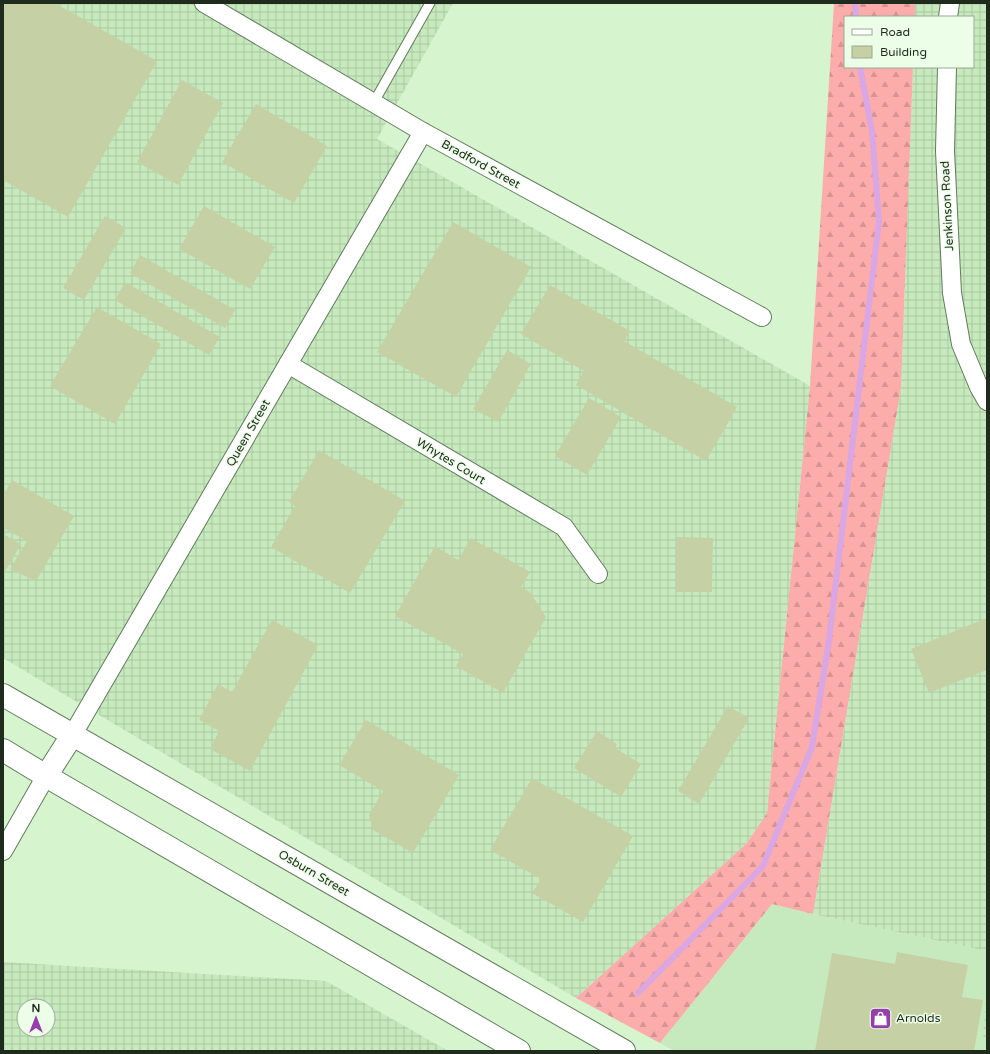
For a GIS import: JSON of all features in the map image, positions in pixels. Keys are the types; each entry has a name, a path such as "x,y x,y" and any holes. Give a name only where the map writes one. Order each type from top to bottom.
{"street":[{"name":"Bradford Street","path":"204,3 423,132 762,317"},
{"path":"948,16 950,3"},
{"name":"Jenkinson Road","path":"947,68 944,151 952,292 961,344 978,387 987,401"},
{"name":"Queen Street","path":"72,734 423,132"},
{"name":"Whytes Court","path":"288,364 564,527 598,574"},
{"name":"Osburn Street","path":"3,695 624,1051"},
{"path":"3,851 72,734"},
{"path":"3,750 519,1051"}],"lane":[{"path":"374,102 430,3"}],"shaded area":[{"path":"3,3 453,3 377,139 810,386 767,813 747,843 576,998 3,658"},
{"path":"915,3 987,3 987,951 813,914 901,388 913,68 974,68 974,16 915,16"},
{"path":"772,904 987,951 984,1040 987,1042 987,1051 675,1051 660,1043"},
{"path":"3,962 326,981 448,1051 3,1051"},
{"path":"987,984 987,1042 983,1040"}],"green space":[{"path":"834,3 915,3 915,16 844,16 844,68 913,68 901,388 813,914 772,904 660,1043 576,998 747,843 767,813 810,386"}],"building":[{"path":"3,3 55,3 157,61 68,217 3,180"},
{"path":"182,80 223,103 178,185 137,162"},
{"path":"256,104 327,146 294,203 222,162"},
{"path":"204,206 275,247 250,289 179,249"},
{"path":"105,216 126,228 84,300 63,288"},
{"path":"453,222 531,267 456,397 377,352"},
{"path":"140,255 235,310 225,328 130,273"},
{"path":"125,282 220,337 209,355 115,300"},
{"path":"550,285 630,331 624,341 737,407 706,461 576,385 584,371 521,334"},
{"path":"97,307 161,344 115,424 50,386"},
{"path":"507,350 531,364 498,422 473,409"},
{"path":"589,398 621,417 587,475 555,456"},
{"path":"319,450 405,501 350,593 271,547 295,506 289,502"},
{"path":"12,480 74,516 36,581 10,569 27,541 3,528 3,496"},
{"path":"3,534 21,544 3,575"},
{"path":"676,537 713,538 712,592 676,592"},
{"path":"471,538 530,572 521,587 530,592 546,617 503,693 456,666 463,654 395,616 435,546 458,560"},
{"path":"987,618 987,670 929,693 911,649"},
{"path":"272,620 318,645 250,771 210,749 219,731 199,720 218,684 232,692"},
{"path":"728,706 749,718 699,804 678,791"},
{"path":"366,720 459,775 413,853 373,830 369,815 383,791 339,765"},
{"path":"597,731 617,744 615,748 641,764 621,797 574,768"},
{"path":"532,778 633,836 583,922 532,893 541,879 490,850"},
{"path":"897,952 968,965 962,997 983,1000 974,1051 815,1051 832,953 895,964"}],"waterway":[{"path":"855,3 856,16"},
{"path":"638,993 763,866 812,747 829,640 879,221 872,131 860,68"}],"place":[{"name":"Arnolds","path":"880,1018"}]}
